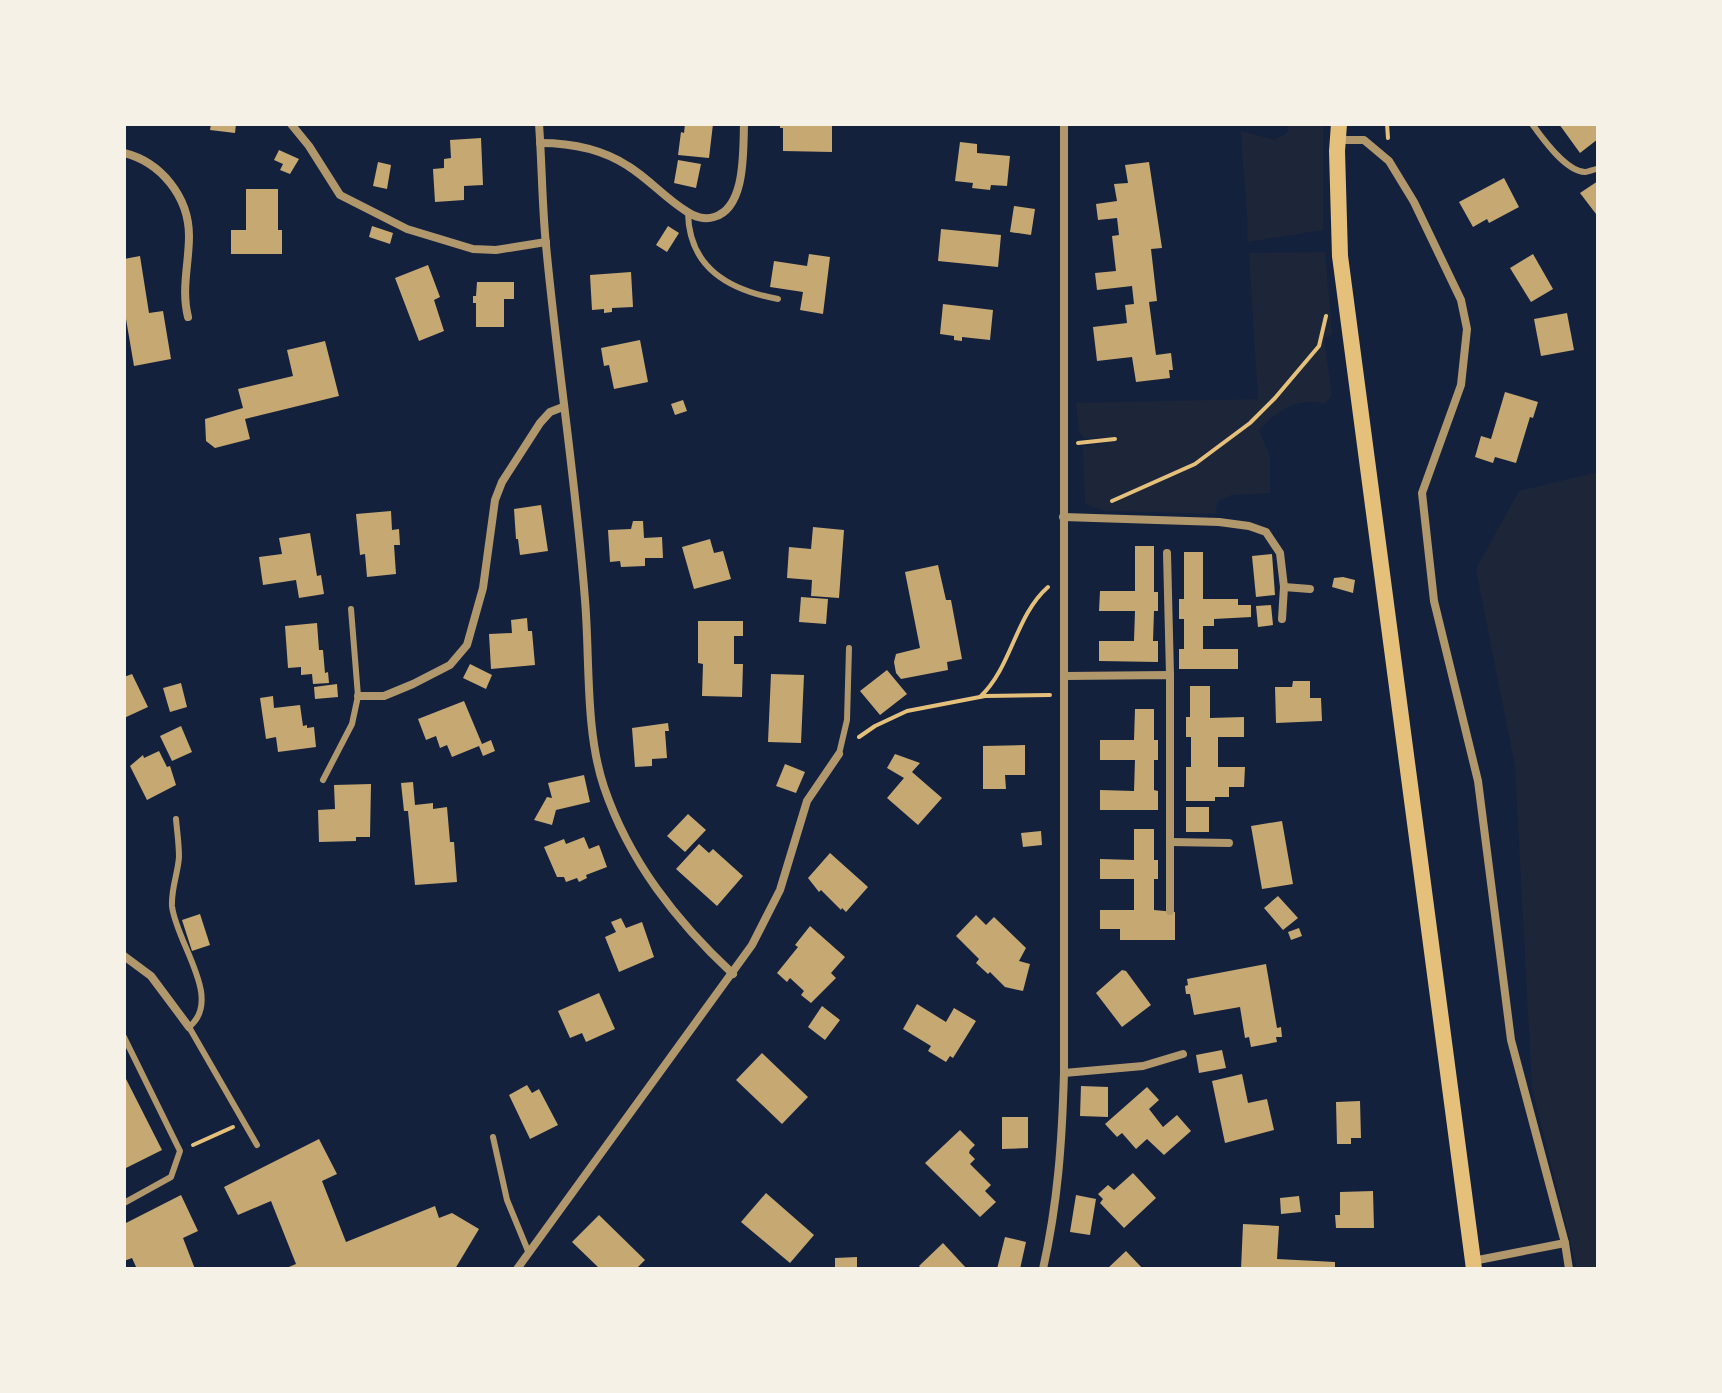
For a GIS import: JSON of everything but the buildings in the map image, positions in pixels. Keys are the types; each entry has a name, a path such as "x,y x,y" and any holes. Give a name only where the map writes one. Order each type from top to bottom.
{"main road":[{"path":"1339,132 1340,256 1473,1265"}],"street":[{"path":"291,124 340,195 407,229 473,249 496,250 546,242"},
{"path":"539,124 546,242 585,599 593,731 602,783 639,866 672,910 733,974"},
{"path":"540,143 583,147 606,155 628,166 688,213 706,220 721,215 732,203 741,178 744,124"},
{"path":"1043,1269 1062,1161 1064,1073 1064,124"},
{"path":"1339,132 1364,140 1389,161 1427,226 1461,300 1467,329 1461,385 1422,493 1434,601 1478,781 1511,1040 1565,1243 1569,1269"},
{"path":"124,153 150,164 167,178 186,213 189,233 183,298 188,317"},
{"path":"358,696 384,696 413,684 450,665 467,645 483,588 495,500 502,482 540,423 550,412 563,407"},
{"path":"1063,517 1249,526 1266,532 1280,553 1284,587 1282,619"},
{"path":"1167,553 1170,911"},
{"path":"1284,587 1310,589"},
{"path":"1065,676 1170,675"},
{"path":"517,1269 733,974 768,918 780,890 807,801 839,754"},
{"path":"1170,842 1229,843"},
{"path":"124,956 151,976 189,1027"},
{"path":"1064,1073 1143,1066 1183,1054"},
{"path":"1473,1265 1565,1243"}],"lane":[{"path":"1532,124 1543,140 1572,167 1584,172 1598,168"},
{"path":"688,213 688,235 704,263 726,283 754,295 778,299"},
{"path":"323,780 352,724 358,696 351,609"},
{"path":"839,754 847,720 849,648"},
{"path":"176,819 179,857 172,905 183,944 202,991 203,1010 198,1020 189,1027 257,1145"},
{"path":"124,1037 180,1151 171,1177 124,1203"},
{"path":"493,1137 507,1200 528,1251"}],"path":[{"path":"1090,517 1136,488 1205,458 1250,423 1319,346 1327,310"},
{"path":"1063,445 1115,439"},
{"path":"979,697 993,683 1035,602 1063,576"},
{"path":"839,754 875,726 907,711 1004,694 1064,694"},
{"path":"180,1151 244,1122"}],"shaded area":[{"path":"1287,124 1323,124 1323,230 1247,242 1241,131 1275,140 1288,132"},
{"path":"1325,252 1332,334 1324,339 1332,395 1325,404 1306,402 1289,407 1259,430 1270,456 1270,493 1232,495 1218,501 1215,514 1106,511 1085,504 1083,447 1105,443 1105,437 1085,439 1079,432 1076,403 1258,399 1249,253"},
{"path":"1598,472 1598,1269 1577,1269 1532,1088 1515,766 1476,569 1519,491"}]}
